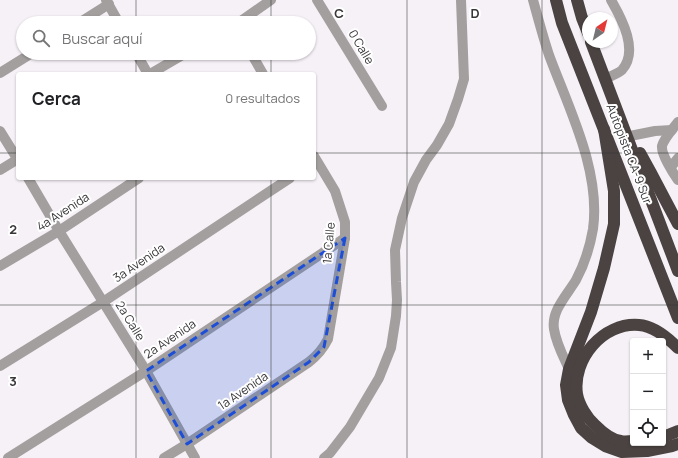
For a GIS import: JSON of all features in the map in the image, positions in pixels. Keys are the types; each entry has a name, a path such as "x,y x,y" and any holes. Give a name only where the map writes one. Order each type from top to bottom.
{"highway":[{"name":"Autopista CA-9 Sur","path":"556,0 562,23 678,318"},
{"path":"577,0 582,18"},
{"name":"Autopista CA-9 Sur","path":"593,48 678,271"},
{"path":"621,122 651,173 678,224"},
{"path":"604,129 614,191 614,224 604,268 591,312 569,368 566,385 568,400 581,428 592,438 605,446 622,452 647,451 678,444"},
{"path":"630,441 620,441 612,438 601,432 590,421 582,408 577,394 577,380 581,364 592,346 602,335 627,326 640,325 654,330 666,337 678,348"},
{"path":"666,436 678,431"}],"street":[{"path":"248,16 271,0"},
{"name":"0 Calle","path":"317,0 382,106"},
{"path":"324,458 330,453 350,427 379,378 391,348 397,300 395,250 402,218 414,182 449,124 464,79 460,0"},
{"path":"533,0 549,53 581,138 590,174 594,204 593,230 586,257 576,280 555,314 554,328 558,345 569,368"},
{"path":"605,79 621,71 628,62 630,55 626,30 611,0"},
{"path":"88,16 107,2 115,16"},
{"path":"0,73 21,60"},
{"path":"140,60 148,72"},
{"path":"153,72 174,60"},
{"path":"255,60 262,72"},
{"path":"630,136 675,126"},
{"path":"675,126 662,146 664,154 678,180"},
{"path":"0,130 16,157"},
{"path":"671,167 678,158"},
{"path":"0,170 16,161"},
{"name":"1a Calle","path":"316,161 335,191 345,222 345,238 328,339"},
{"name":"2a Calle","path":"29,180 146,371 195,458"},
{"name":"4a Avenida","path":"0,266 59,231 136,180"},
{"name":"3a Avenida","path":"0,366 103,302 287,180"},
{"name":"2a Avenida","path":"8,458 146,371 345,238"},
{"name":"1a Avenida","path":"164,458 309,362 318,355 328,339"}],"highlighted area":[{"path":"345,238 324,347 309,362 187,444 146,371"}]}
